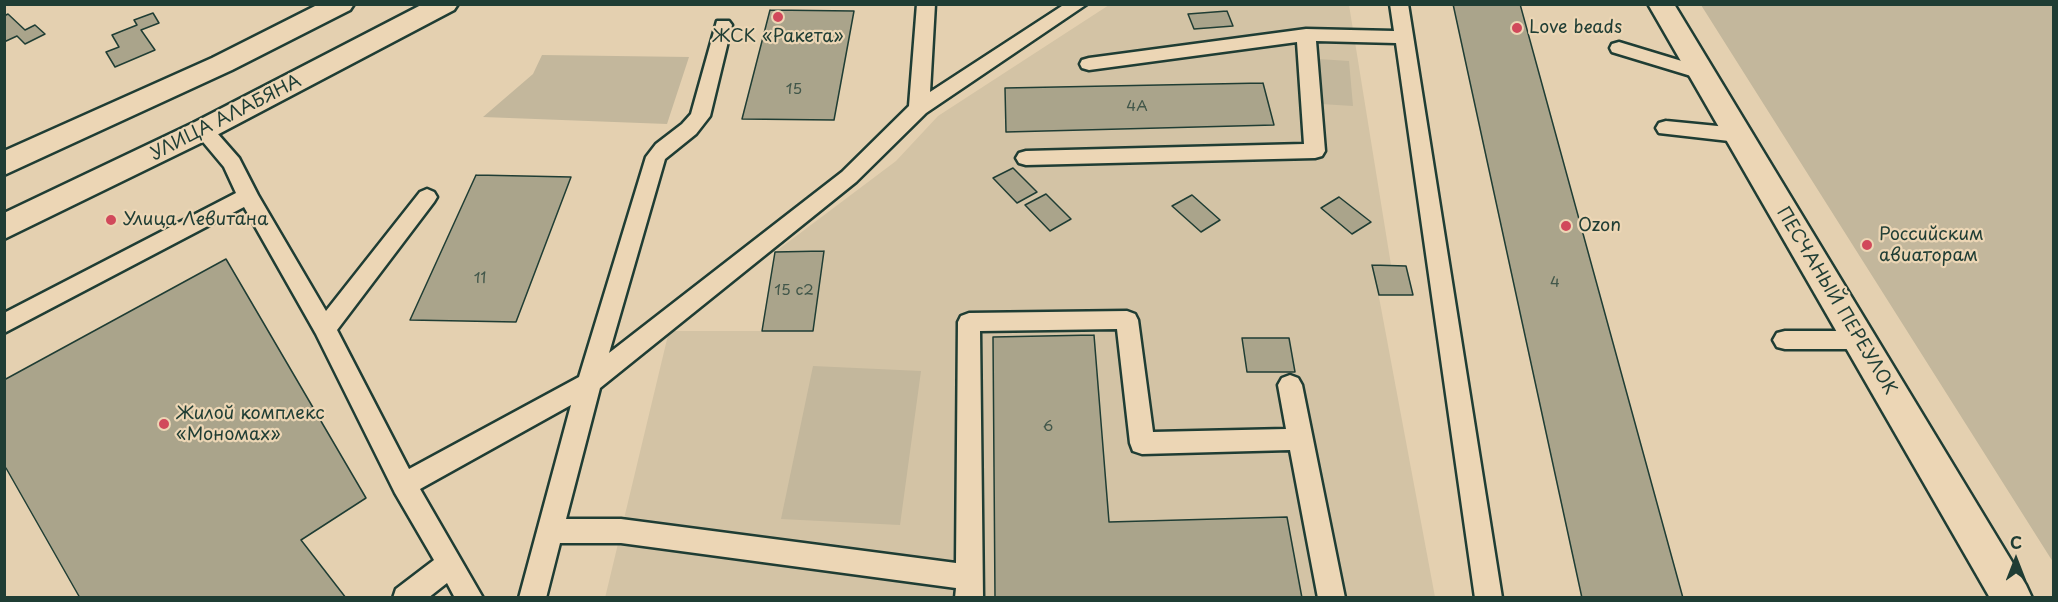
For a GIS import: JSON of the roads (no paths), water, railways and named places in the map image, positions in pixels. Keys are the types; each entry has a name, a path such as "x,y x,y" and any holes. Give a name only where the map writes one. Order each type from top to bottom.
{"main road":[{"path":"4,164 222,64 341,4"},
{"name":"УЛИЦА АЛАБЯНА","path":"4,227 203,130 445,4"},
{"name":"ПЕСЧАНЫЙ ПЕРЕУЛОК","path":"1661,4 2012,597"}],"lane":[{"path":"919,108 926,4"},
{"path":"404,485 589,383 849,177 919,108 1078,4"},
{"path":"1399,4 1489,597"},
{"path":"532,597 589,383 656,157 689,129 700,116 723,25"},
{"path":"1089,64 1306,35 1404,37"},
{"path":"1026,158 1315,151 1306,35"},
{"path":"1619,48 1701,73"},
{"path":"1666,128 1738,135"},
{"path":"203,130 232,164 325,329 404,485 470,597"},
{"path":"4,324 248,196"},
{"path":"325,329 428,197"},
{"path":"550,531 621,531 969,587 969,322 1127,320 1142,443 1301,438"},
{"path":"1785,340 1859,340"},
{"path":"1290,385 1332,597"},
{"path":"406,597 450,564"}],"place":[{"name":"ЖСК «Ракета»","path":"778,17"},
{"name":"Love beads","path":"1517,28"},
{"name":"Улица Левитана","path":"111,220"},
{"name":"Ozon","path":"1566,226"},
{"name":"Российским авиаторам","path":"1867,245"},
{"name":"Жилой комплекс «Мономах»","path":"164,424"}]}
